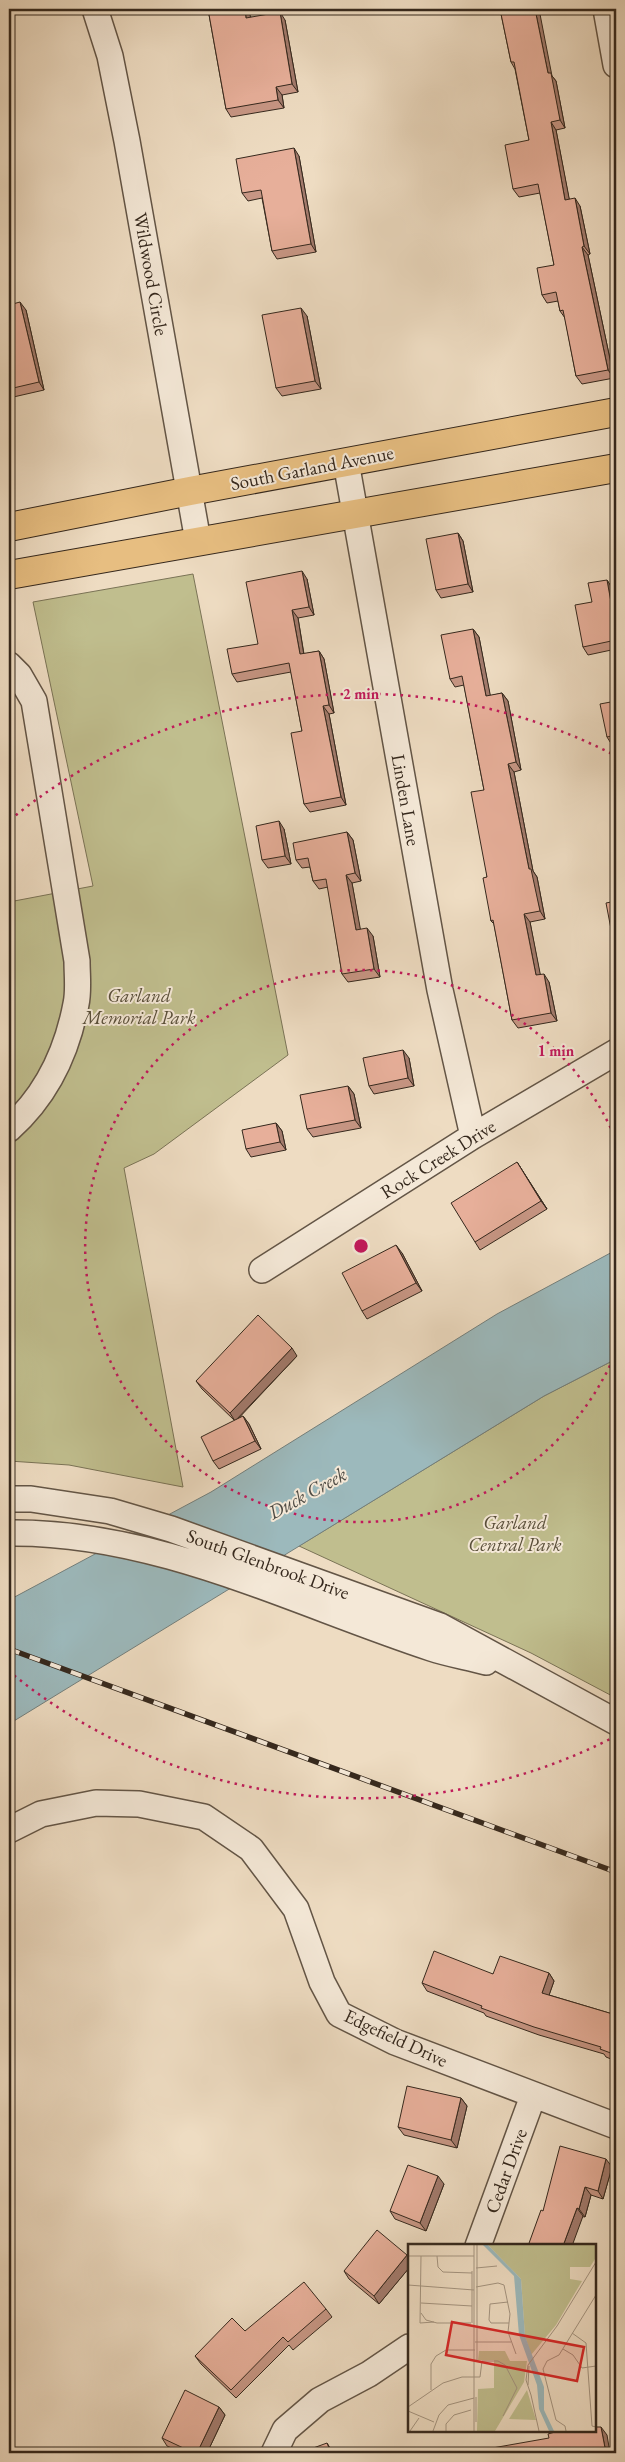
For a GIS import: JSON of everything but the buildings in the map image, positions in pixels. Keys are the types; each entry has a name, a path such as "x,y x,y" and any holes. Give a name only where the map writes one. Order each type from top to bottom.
{"main road":[{"name":"South Garland Avenue","path":"9,527 190,491 616,412"},
{"path":"9,575 356,512 616,468"}],"street":[{"name":"Wildwood Circle","path":"95,9 112,66 198,541"},
{"path":"606,9 616,65"},
{"name":"Linden Lane","path":"346,462 440,990 473,1136"},
{"path":"9,666 19,675 34,701 77,961 76,1003 62,1056 37,1099 9,1129"},
{"name":"Rock Creek Drive","path":"262,1270 473,1136 616,1052"},
{"name":"South Glenbrook Drive","path":"9,1499 75,1505 110,1511 171,1529 440,1626 515,1668 566,1693 616,1722"},
{"name":"South Glenbrook Drive","path":"9,1533 81,1537 137,1548 204,1568 345,1616 432,1649 515,1668"},
{"name":"Edgefield Drive","path":"9,1830 41,1814 96,1803 139,1804 204,1817 251,1849 296,1909 322,1982 339,2014 395,2042 616,2126"},
{"name":"Cedar Drive","path":"479,2244 533,2096"},
{"path":"274,2453 285,2430 320,2400 369,2374 408,2347"}],"green space":[{"name":"Garland Memorial Park","path":"193,574 288,1055 154,1154 124,1168 183,1487 69,1465 9,1461 9,902 93,886 33,602"},
{"name":"Garland Central Park","path":"616,1359 616,1698 531,1653 299,1546 544,1396"}],"water":[{"name":"Duck Creek","path":"616,1250 616,1359 544,1396 9,1724 9,1600 211,1492 497,1314"}],"railway":[{"path":"9,1649 616,1872"}]}
